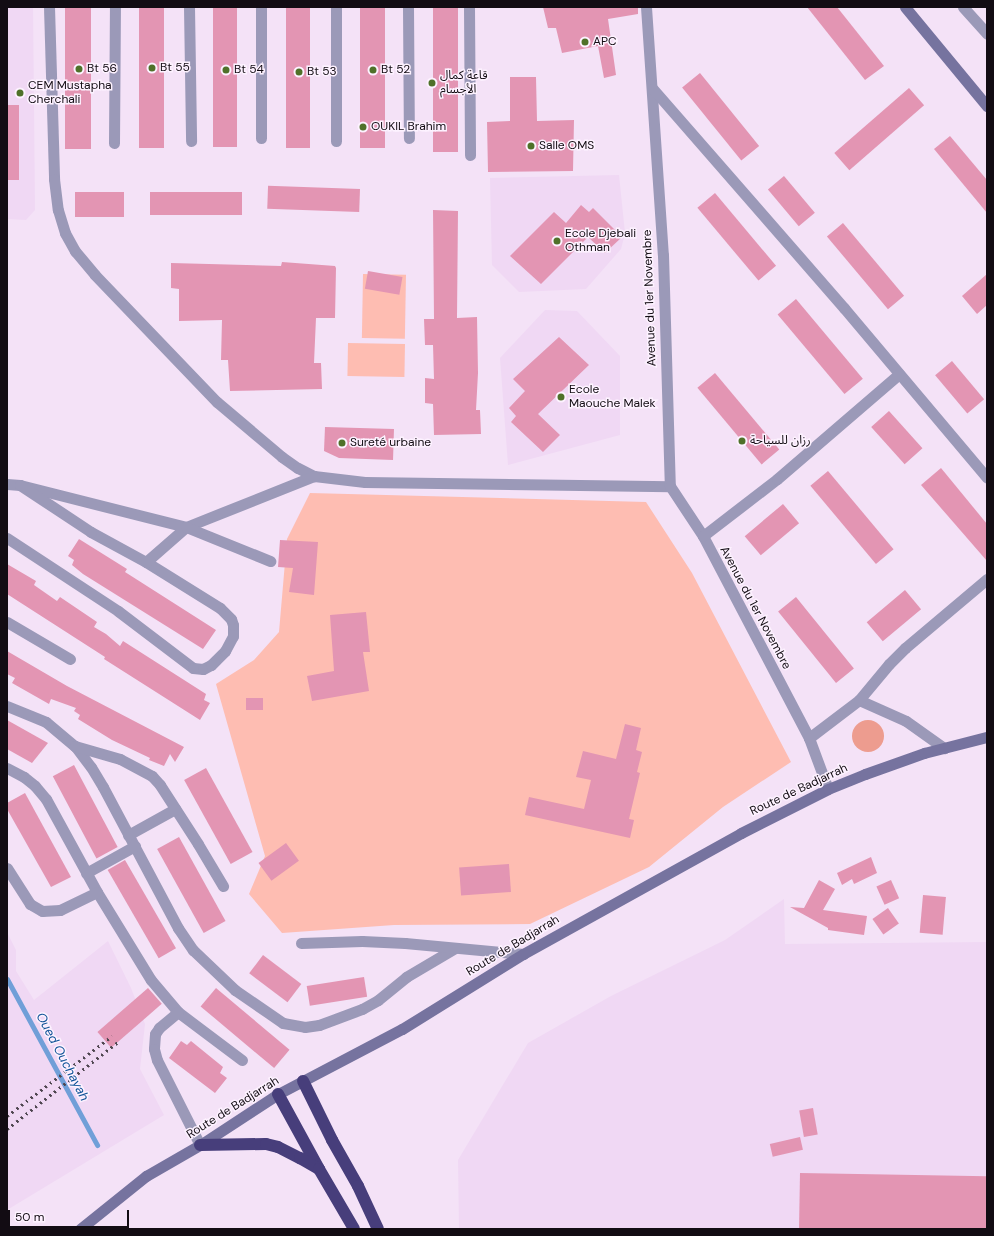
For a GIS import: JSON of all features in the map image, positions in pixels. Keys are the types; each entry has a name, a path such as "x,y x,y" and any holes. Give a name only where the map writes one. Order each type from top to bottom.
{"highway":[{"path":"303,1082 332,1140 358,1186 378,1229"},
{"path":"278,1094 354,1229"},
{"path":"200,1145 266,1144 289,1152 319,1169"}],"main road":[{"path":"904,7 987,106"},
{"name":"Route de Badjarrah","path":"80,1229 146,1176 200,1145 278,1094 402,1029 523,954 740,833 828,789 897,762 987,737"}],"street":[{"path":"49,7 54,179 58,210 65,233 75,251 95,275 217,402 282,457 298,468 314,476 365,482 670,486"},
{"path":"114,7 114,143"},
{"path":"189,7 191,140"},
{"path":"261,7 261,138"},
{"path":"336,7 336,141"},
{"path":"408,7 409,138"},
{"path":"469,7 470,155"},
{"name":"Avenue du 1er Novembre","path":"646,7 653,89 663,255 670,486 703,536 809,738 828,789"},
{"path":"963,7 987,34"},
{"path":"653,89 840,302 987,478"},
{"path":"703,536 777,479 899,374"},
{"path":"146,562 186,527 314,476"},
{"path":"7,484 20,485 186,527 270,561"},
{"path":"7,538 118,611 193,668 203,669 212,665 225,651 234,631 231,619 213,604 146,562 91,532 20,485"},
{"path":"809,738 859,700 889,664 905,648 986,583"},
{"path":"7,622 70,659"},
{"path":"859,700 906,721 944,748"},
{"path":"7,706 46,722 75,746 91,767 103,787 178,928 193,950 235,990 283,1023 305,1027 319,1025 355,1012 378,1000 406,977 455,948"},
{"path":"75,746 120,759 152,776 160,785 223,886"},
{"path":"7,768 30,781 46,799 97,892 140,965 178,1012 242,1060"},
{"path":"128,835 175,810"},
{"path":"86,872 135,846"},
{"path":"7,868 30,904 42,912 60,910 97,892"},
{"path":"301,943 362,941 425,944 523,954"},
{"path":"178,1012 159,1028 155,1034 154,1049 157,1060 200,1145"}],"shaded area":[{"name":"CEM Mustapha Cherchali","path":"7,7 33,7 35,210 26,220 7,219"},
{"name":"Ecole Djebali Othman","path":"619,175 625,233 621,249 586,289 519,292 492,265 490,178"},
{"path":"363,274 406,275 405,339 362,338"},
{"name":"Ecole Maouche Malek","path":"545,310 577,311 620,356 620,435 508,465 500,358"},
{"path":"348,343 405,344 404,377 347,376"},
{"path":"310,493 646,502 692,573 791,762 723,807 649,867 530,924 394,925 282,933 249,894 265,856 216,684 254,660 279,632 287,539"},
{"path":"865,720 871,720 881,727 884,736 883,742 877,749 871,752 865,752 855,745 852,739 852,733 859,723"},
{"path":"784,899 785,944 987,942 987,1229 459,1229 458,1160 528,1043 611,996 725,940"},
{"path":"7,932 16,950 16,971 34,1000 108,941 131,988 145,1024 140,1069 164,1115 7,1210"}],"building":[{"name":"Bt 56","path":"65,7 91,7 91,149 65,149"},
{"name":"Bt 55","path":"139,7 164,7 164,148 139,148"},
{"name":"Bt 54","path":"213,7 237,7 237,147 213,147"},
{"name":"Bt 53","path":"286,7 310,7 310,148 286,148"},
{"name":"Bt 52","path":"360,7 385,7 385,148 360,148"},
{"path":"433,7 458,7 458,152 433,152"},
{"name":"APC","path":"543,7 638,7 638,14 608,19 616,75 604,78 598,46 562,53 556,28 548,28"},
{"path":"807,7 837,7 884,66 865,80"},
{"path":"700,73 759,146 741,161 682,87"},
{"name":"Salle OMS","path":"510,77 536,77 537,121 574,120 573,171 488,172 487,122 510,121"},
{"path":"909,88 924,105 849,170 834,153"},
{"path":"7,105 19,105 19,180 7,180"},
{"path":"950,136 987,180 987,213 934,149"},
{"path":"784,176 815,213 799,226 768,189"},
{"path":"268,186 360,189 359,212 267,209"},
{"path":"75,192 124,192 124,217 75,217"},
{"path":"150,192 242,192 242,215 150,215"},
{"path":"715,193 776,266 758,281 697,208"},
{"path":"581,205 589,212 593,208 622,237 605,253 588,237 541,284 510,256 554,212 566,223"},
{"path":"433,210 458,211 457,318 477,317 478,373 476,410 480,410 481,434 434,435 433,404 425,403 425,378 434,379 433,345 425,345 424,319 434,319"},
{"path":"843,223 904,296 888,309 827,236"},
{"path":"282,262 335,266 336,268 335,318 316,318 314,363 321,363 322,389 230,391 228,360 221,360 222,320 179,321 179,289 171,288 171,263 281,266"},
{"path":"368,271 402,277 399,295 365,289"},
{"path":"987,274 987,305 977,314 962,296"},
{"path":"796,299 863,379 844,394 778,314"},
{"path":"559,337 589,365 538,414 560,435 543,452 511,422 516,416 509,408 525,391 513,379"},
{"path":"952,361 984,399 967,413 935,375"},
{"path":"715,373 779,450 762,464 697,388"},
{"path":"889,411 922,448 905,464 871,427"},
{"path":"325,427 394,429 393,460 339,458 324,451"},
{"path":"941,468 987,524 987,561 921,485"},
{"path":"828,471 894,549 876,564 810,486"},
{"path":"783,504 799,523 761,555 745,536"},
{"path":"79,539 127,569 125,572 216,630 203,649 83,574 72,565 74,560 68,556"},
{"path":"280,540 318,542 314,595 289,592 293,568 278,567"},
{"path":"7,564 36,581 34,585 57,601 60,597 97,622 94,627 106,634 120,646 123,641 206,694 204,700 210,703 200,720 104,659 105,657 7,594"},
{"path":"905,590 921,609 883,641 867,622"},
{"path":"796,597 854,668 836,683 778,611"},
{"path":"366,612 370,652 363,652 369,691 312,701 307,676 334,671 330,615"},
{"path":"7,651 67,686 184,747 175,762 170,754 164,766 149,760 150,758 112,740 78,719 80,715 74,711 76,708 51,699 49,704 12,683 15,678 7,674"},
{"path":"246,698 263,698 263,710 246,710"},
{"path":"7,720 48,743 32,763 7,749"},
{"path":"625,724 641,728 636,750 642,752 637,772 640,773 629,819 634,820 630,838 525,815 529,797 584,809 591,780 576,777 583,751 616,759"},
{"path":"74,765 118,847 96,858 53,776"},
{"path":"206,768 253,852 231,864 184,780"},
{"path":"25,793 71,877 51,887 7,809 7,803"},
{"path":"179,837 226,921 204,933 157,849"},
{"path":"286,843 299,861 271,881 258,863"},
{"path":"871,857 877,873 854,884 852,879 842,885 837,873"},
{"path":"125,860 176,948 159,958 108,870"},
{"path":"509,864 511,892 461,895 459,867"},
{"path":"819,880 835,889 823,910 867,916 864,935 828,930 828,928 790,907 804,908"},
{"path":"891,880 899,898 885,905 876,887"},
{"path":"923,895 946,897 943,935 920,933"},
{"path":"888,908 899,924 883,934 872,919"},
{"path":"263,955 301,984 287,1002 249,973"},
{"path":"364,977 367,997 310,1006 307,986"},
{"path":"148,988 162,1004 111,1048 97,1032"},
{"path":"216,988 290,1050 274,1068 201,1006"},
{"path":"181,1041 187,1045 191,1041 223,1067 220,1073 227,1078 215,1093 169,1058"},
{"path":"813,1108 818,1135 804,1137 799,1110"},
{"path":"800,1137 803,1150 773,1157 770,1144"},
{"path":"800,1173 987,1176 986,1229 799,1229"}],"waterway":[{"name":"Oued Ouchayah","path":"7,979 97,1145"}],"railway":[{"path":"7,1116 112,1036"},
{"path":"7,1129 118,1042"}],"place":[{"name":"APC","path":"585,42"},
{"name":"Bt 55","path":"152,68"},
{"name":"Bt 56","path":"79,69"},
{"name":"Bt 54","path":"226,70"},
{"name":"Bt 52","path":"373,70"},
{"name":"Bt 53","path":"299,72"},
{"name":"قاعة كمال الأجسام","path":"432,83"},
{"name":"CEM Mustapha Cherchali","path":"20,93"},
{"name":"OUKIL Brahim","path":"363,127"},
{"name":"Salle OMS","path":"531,146"},
{"name":"Ecole Djebali Othman","path":"557,241"},
{"name":"Ecole Maouche Malek","path":"561,397"},
{"name":"رزان للسياحة","path":"742,441"},
{"name":"Sureté urbaine","path":"342,443"}]}
